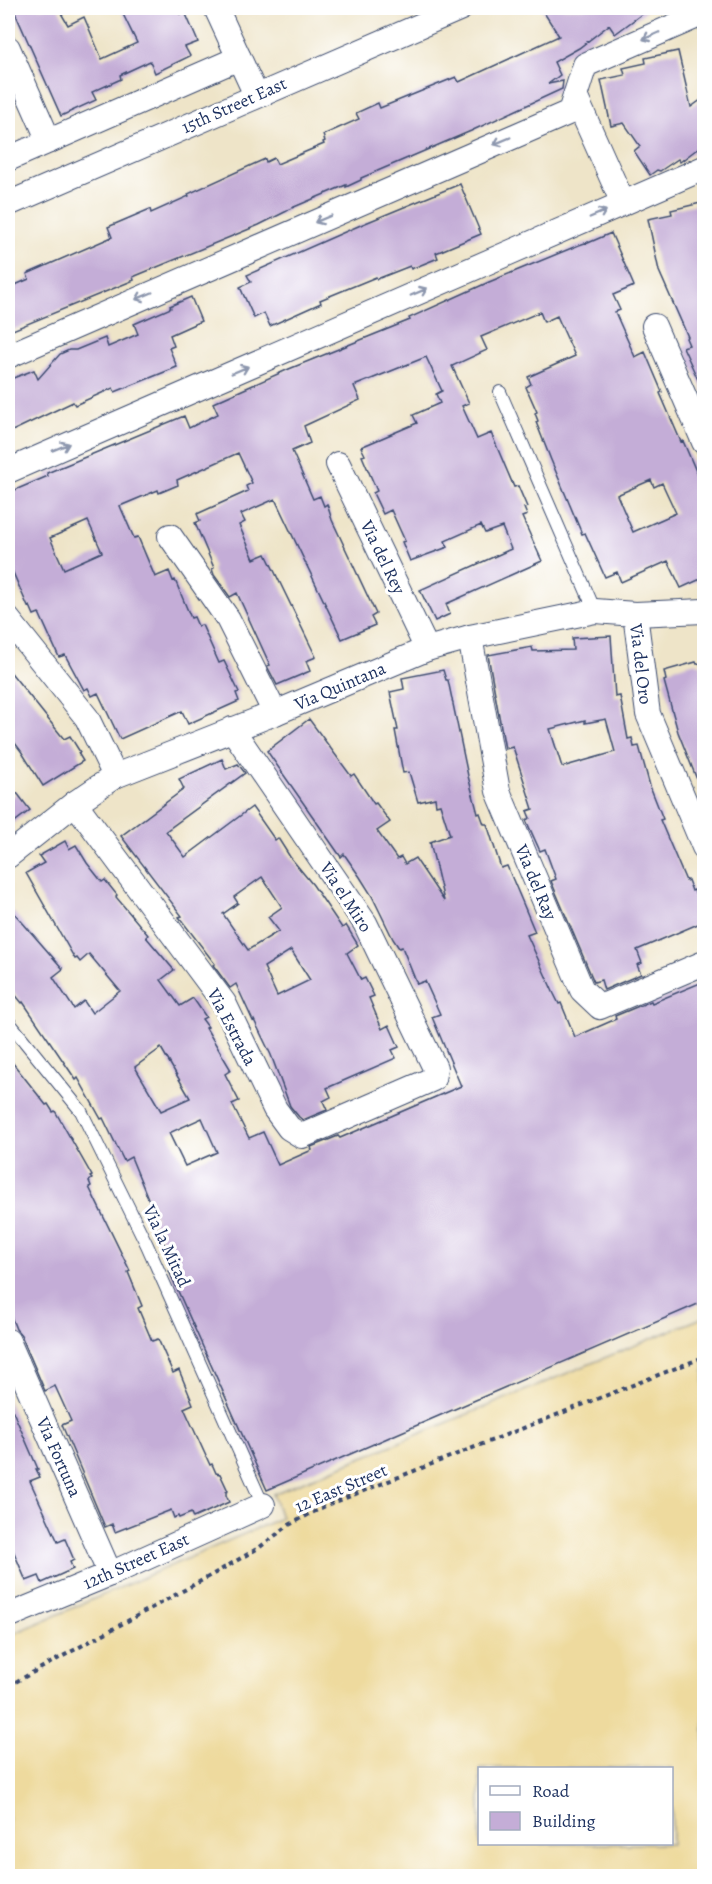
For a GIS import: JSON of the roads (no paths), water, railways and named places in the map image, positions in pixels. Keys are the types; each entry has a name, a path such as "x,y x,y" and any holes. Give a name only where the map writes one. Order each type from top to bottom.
{"street":[{"path":"216,8 256,95"},
{"name":"15th Street East","path":"8,204 461,8"},
{"path":"8,356 570,112 585,65 705,13"},
{"path":"8,48 49,141"},
{"path":"8,159 239,58"},
{"path":"575,96 623,203"},
{"path":"8,471 705,168"},
{"path":"654,326 705,442"},
{"name":"Via del Rey","path":"338,464 427,649"},
{"path":"170,536 228,619 275,713"},
{"name":"Via Quintana","path":"8,856 75,803 116,776 427,649 470,637 595,611 635,614 705,611"},
{"name":"Via del Oro","path":"635,614 648,714 705,847"},
{"path":"8,619 87,718 116,776"},
{"name":"Via del Ray","path":"470,637 498,791 582,990 600,1007 705,963"},
{"name":"Via el Miro","path":"231,729 365,923 435,1068 433,1079"},
{"name":"Via Estrada","path":"75,803 224,1003 274,1109 289,1128 302,1136 433,1079"},
{"name":"Via Fortuna","path":"8,1341 110,1574"},
{"name":"12th Street East","path":"8,1616 110,1574 263,1504"}],"lane":[{"path":"500,392 595,611"},
{"name":"Via la Mitad","path":"8,1021 81,1111 147,1245 263,1504"}]}
